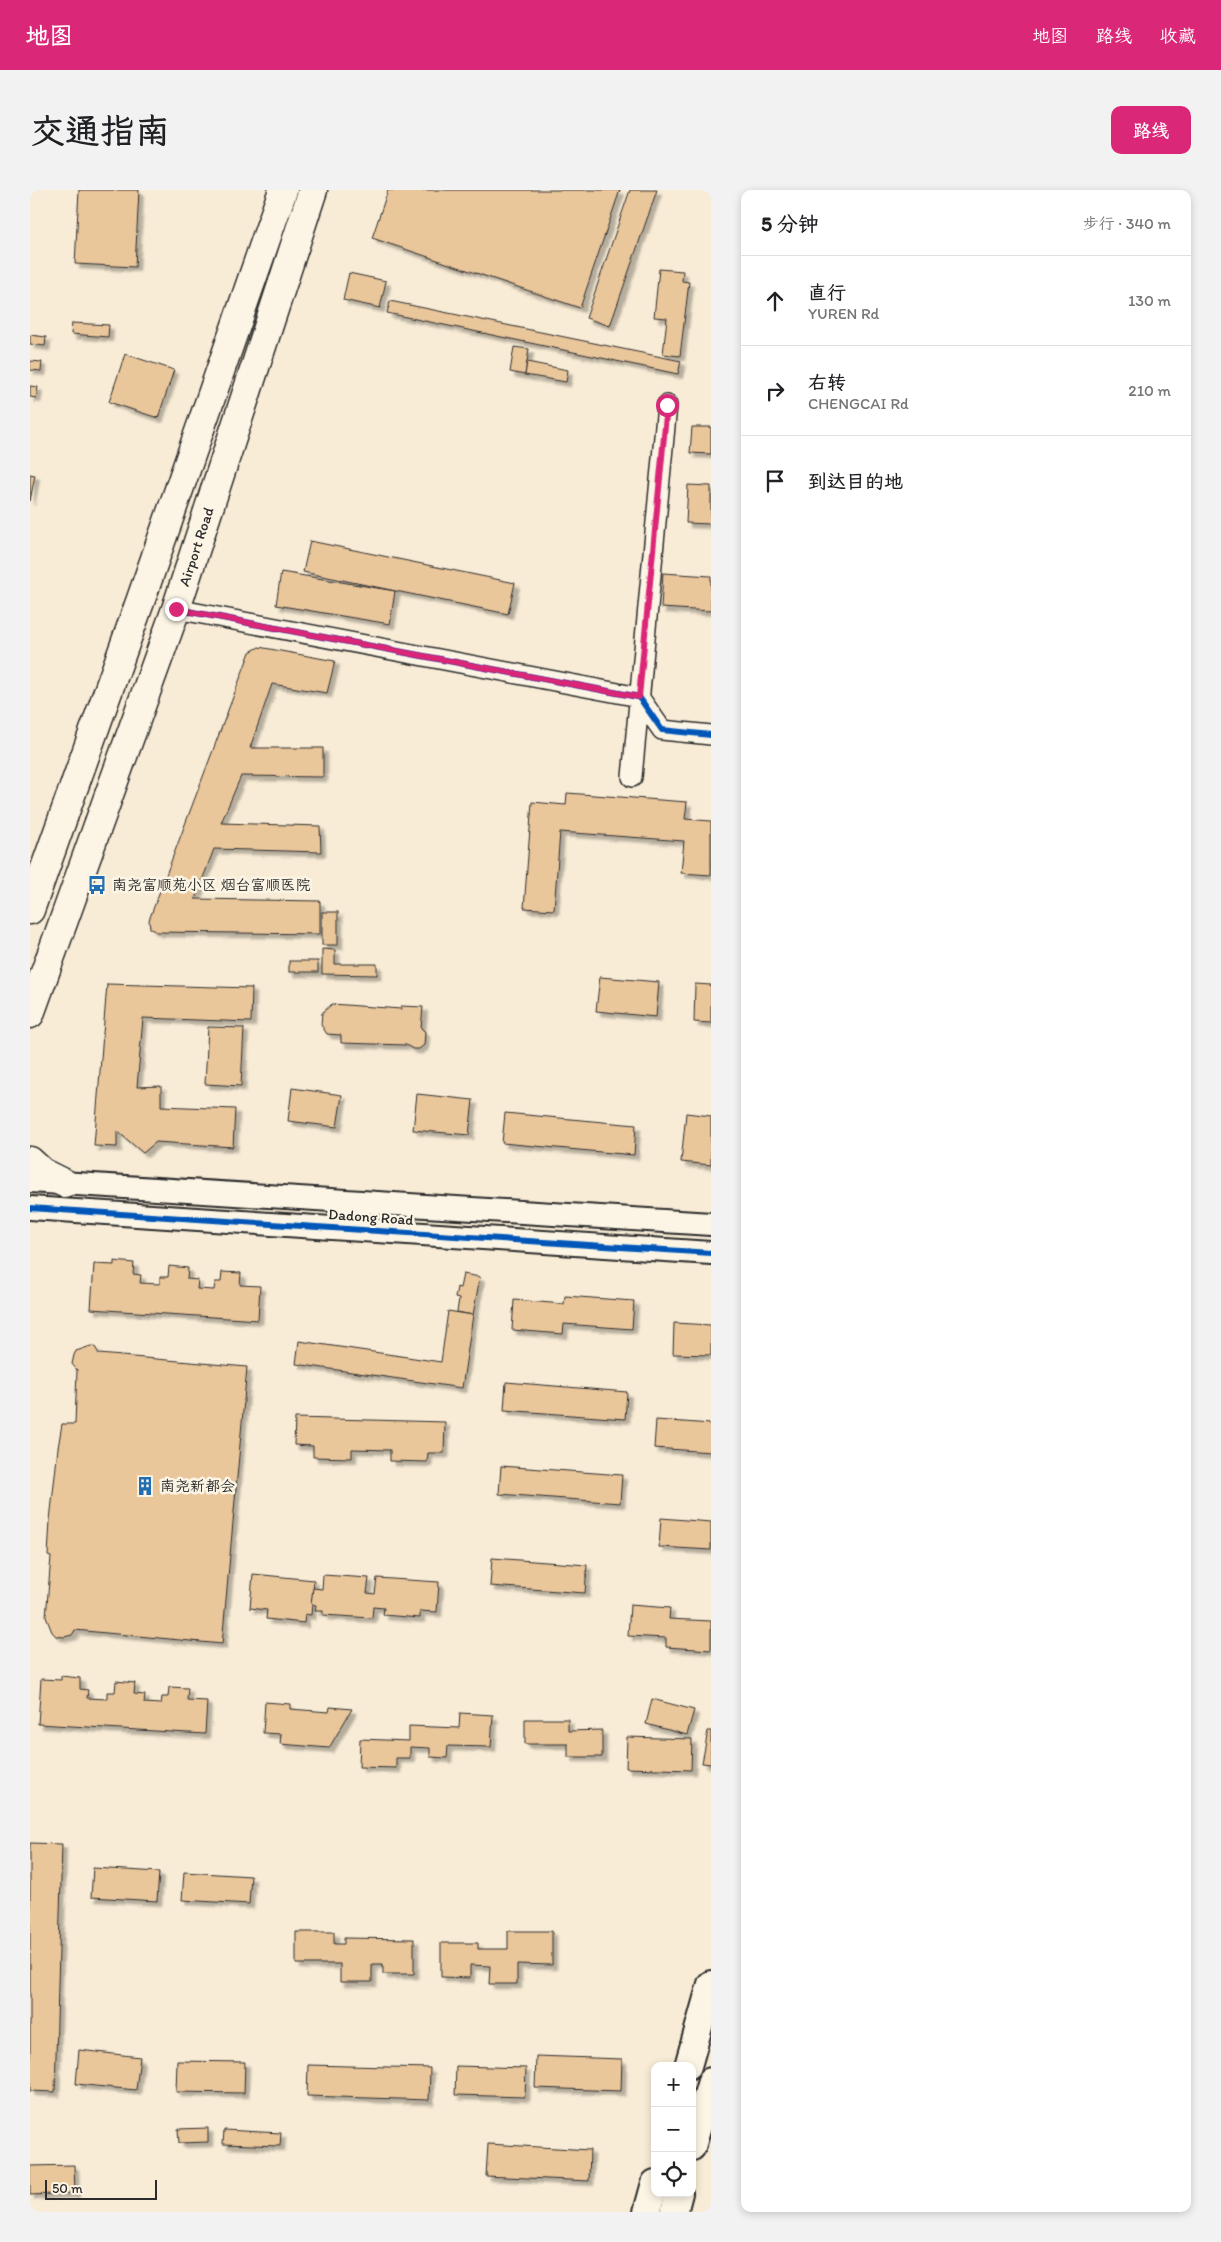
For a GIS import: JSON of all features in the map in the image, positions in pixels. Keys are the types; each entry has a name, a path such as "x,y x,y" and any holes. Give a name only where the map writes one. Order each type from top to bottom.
{"highway":[{"path":"30,910 142,599 283,190"},
{"name":"Airport Road","path":"30,1014 176,609 313,190"},
{"path":"30,1161 42,1172 64,1183"}],"main road":[{"path":"689,2062 711,1984"},
{"path":"696,2133 711,2081"},
{"path":"647,2212 651,2197"},
{"path":"674,2212 678,2197"}],"street":[{"path":"632,777 667,405"},
{"path":"176,609 639,697 662,730 711,735"},
{"name":"Dadong Road","path":"30,1181 711,1224"},
{"name":"Dadong Road","path":"30,1208 711,1253"}],"building":[{"path":"79,190 139,190 135,267 75,264"},
{"path":"388,190 620,190 580,308 372,238"},
{"path":"630,190 657,190 610,326 586,318"},
{"path":"659,269 683,271 682,281 689,282 680,356 663,354 667,318 654,317"},
{"path":"349,273 386,281 380,308 343,300"},
{"path":"390,301 681,361 678,374 387,313"},
{"path":"72,323 109,325 108,337 71,334"},
{"path":"30,335 46,337 45,346 30,344"},
{"path":"514,347 529,349 525,375 510,372"},
{"path":"125,354 174,370 158,418 109,402"},
{"path":"30,361 42,362 41,371 30,370"},
{"path":"527,362 568,370 566,382 525,375"},
{"path":"30,386 38,387 36,398 30,397"},
{"path":"692,427 711,427 711,454 690,453"},
{"path":"30,474 35,475 30,501"},
{"path":"688,485 711,486 711,524 686,523"},
{"path":"310,541 515,583 508,614 303,572"},
{"path":"281,572 395,591 390,624 276,605"},
{"path":"663,573 711,576 711,611 661,608"},
{"path":"259,647 335,661 327,693 272,684 250,748 323,748 323,777 241,776 221,823 320,826 321,852 214,849 195,899 320,901 320,934 157,932 150,928 149,920 250,652"},
{"path":"567,793 687,802 685,819 711,821 711,875 681,873 684,841 560,832 554,910 524,908 532,802 566,805"},
{"path":"322,912 338,912 338,945 322,945"},
{"path":"322,949 335,950 335,964 377,964 377,975 322,974"},
{"path":"289,961 318,961 318,972 289,972"},
{"path":"600,977 659,982 656,1017 596,1011"},
{"path":"107,984 252,988 251,1022 143,1018 137,1087 161,1086 161,1106 235,1109 233,1147 156,1142 143,1153 117,1131 117,1147 94,1146"},
{"path":"695,984 711,985 711,1023 694,1022"},
{"path":"332,1004 401,1009 401,1006 423,1007 421,1028 425,1032 424,1045 419,1049 413,1049 406,1045 341,1043 341,1035 327,1034 321,1025 322,1013"},
{"path":"208,1027 244,1028 241,1086 205,1084"},
{"path":"292,1088 342,1095 337,1127 288,1121"},
{"path":"417,1094 473,1100 469,1135 413,1130"},
{"path":"505,1113 636,1125 634,1155 502,1143"},
{"path":"686,1113 711,1116 711,1165 681,1162"},
{"path":"114,1261 134,1263 133,1274 141,1275 140,1283 160,1284 160,1277 168,1277 169,1266 188,1268 187,1279 198,1280 197,1289 214,1290 215,1282 221,1282 222,1272 241,1273 240,1285 260,1286 258,1320 91,1309 94,1264 114,1265"},
{"path":"463,1274 480,1277 473,1315 457,1312 459,1299 455,1298 457,1287 460,1288"},
{"path":"565,1296 634,1301 632,1329 564,1324 563,1334 512,1330 514,1300 564,1304"},
{"path":"448,1311 473,1315 462,1388 296,1364 299,1341 441,1362"},
{"path":"674,1323 711,1325 711,1355 673,1354"},
{"name":"南尧新都会","path":"91,1346 95,1347 99,1354 247,1367 222,1644 75,1630 72,1635 64,1637 56,1636 52,1632 46,1617 51,1557 48,1556 50,1520 58,1448 62,1424 75,1424 77,1370 72,1364 74,1355 76,1351"},
{"path":"506,1382 627,1392 625,1419 504,1410"},
{"path":"295,1418 445,1422 444,1453 428,1453 427,1462 390,1461 390,1450 352,1449 352,1458 313,1457 313,1446 294,1445"},
{"path":"656,1420 711,1424 711,1452 654,1448"},
{"path":"501,1466 622,1475 620,1503 499,1494"},
{"path":"661,1518 711,1522 711,1550 659,1547"},
{"path":"492,1558 587,1565 585,1593 490,1586"},
{"path":"253,1574 314,1580 311,1615 305,1614 304,1623 266,1619 267,1610 250,1608"},
{"path":"323,1575 369,1578 367,1593 375,1594 377,1578 439,1582 437,1612 420,1611 420,1618 383,1615 384,1608 373,1607 372,1618 323,1615 323,1611 315,1611 316,1605 311,1604 313,1588 322,1589"},
{"path":"630,1605 670,1608 669,1619 711,1621 711,1650 666,1647 666,1638 628,1636"},
{"path":"61,1676 80,1678 80,1689 88,1690 87,1698 107,1699 107,1692 115,1692 116,1681 135,1683 134,1694 145,1695 144,1703 161,1704 162,1697 168,1697 169,1687 188,1688 187,1700 207,1701 205,1734 38,1724 41,1679 61,1680"},
{"path":"652,1699 694,1710 687,1735 646,1724"},
{"path":"265,1702 290,1704 290,1709 329,1712 330,1707 352,1709 329,1748 280,1744 281,1734 263,1733"},
{"path":"460,1713 493,1715 491,1747 448,1746 447,1758 430,1757 430,1748 410,1747 410,1758 396,1758 396,1768 359,1767 360,1739 409,1741 409,1726 459,1728"},
{"path":"525,1719 568,1719 568,1731 602,1730 602,1757 568,1757 568,1744 525,1744"},
{"path":"708,1731 711,1731 711,1764 702,1763"},
{"path":"627,1737 692,1739 691,1770 626,1768"},
{"path":"30,1843 62,1844 55,2092 30,2091"},
{"path":"93,1868 159,1872 157,1901 91,1897"},
{"path":"184,1872 251,1876 249,1904 182,1900"},
{"path":"508,1931 552,1931 552,1965 517,1964 517,1984 489,1984 490,1966 470,1965 470,1978 441,1977 441,1943 478,1943 478,1949 508,1949"},
{"path":"296,1932 334,1932 334,1944 344,1944 344,1938 414,1939 414,1974 383,1974 383,1964 372,1964 372,1982 340,1982 340,1964 296,1964"},
{"path":"79,2050 140,2057 136,2090 76,2084"},
{"path":"536,2056 622,2059 621,2091 535,2088"},
{"path":"177,2061 245,2062 244,2093 176,2092"},
{"path":"308,2065 430,2068 429,2100 307,2096"},
{"path":"456,2066 526,2068 525,2097 455,2095"},
{"path":"208,2128 208,2142 179,2143 178,2129"},
{"path":"224,2130 281,2133 280,2146 223,2144"},
{"path":"488,2144 590,2150 589,2181 486,2176"},
{"path":"74,2165 75,2193 30,2195 30,2166"}],"cycle path":[{"path":"176,609 639,697 662,730 711,735"},
{"path":"30,1208 711,1253"}],"place":[{"name":"南尧富顺苑小区 烟台富顺医院","path":"97,885"},
{"name":"南尧新都会","path":"145,1486"}],"route":[{"path":"176,609 639,697 667,405"}]}
